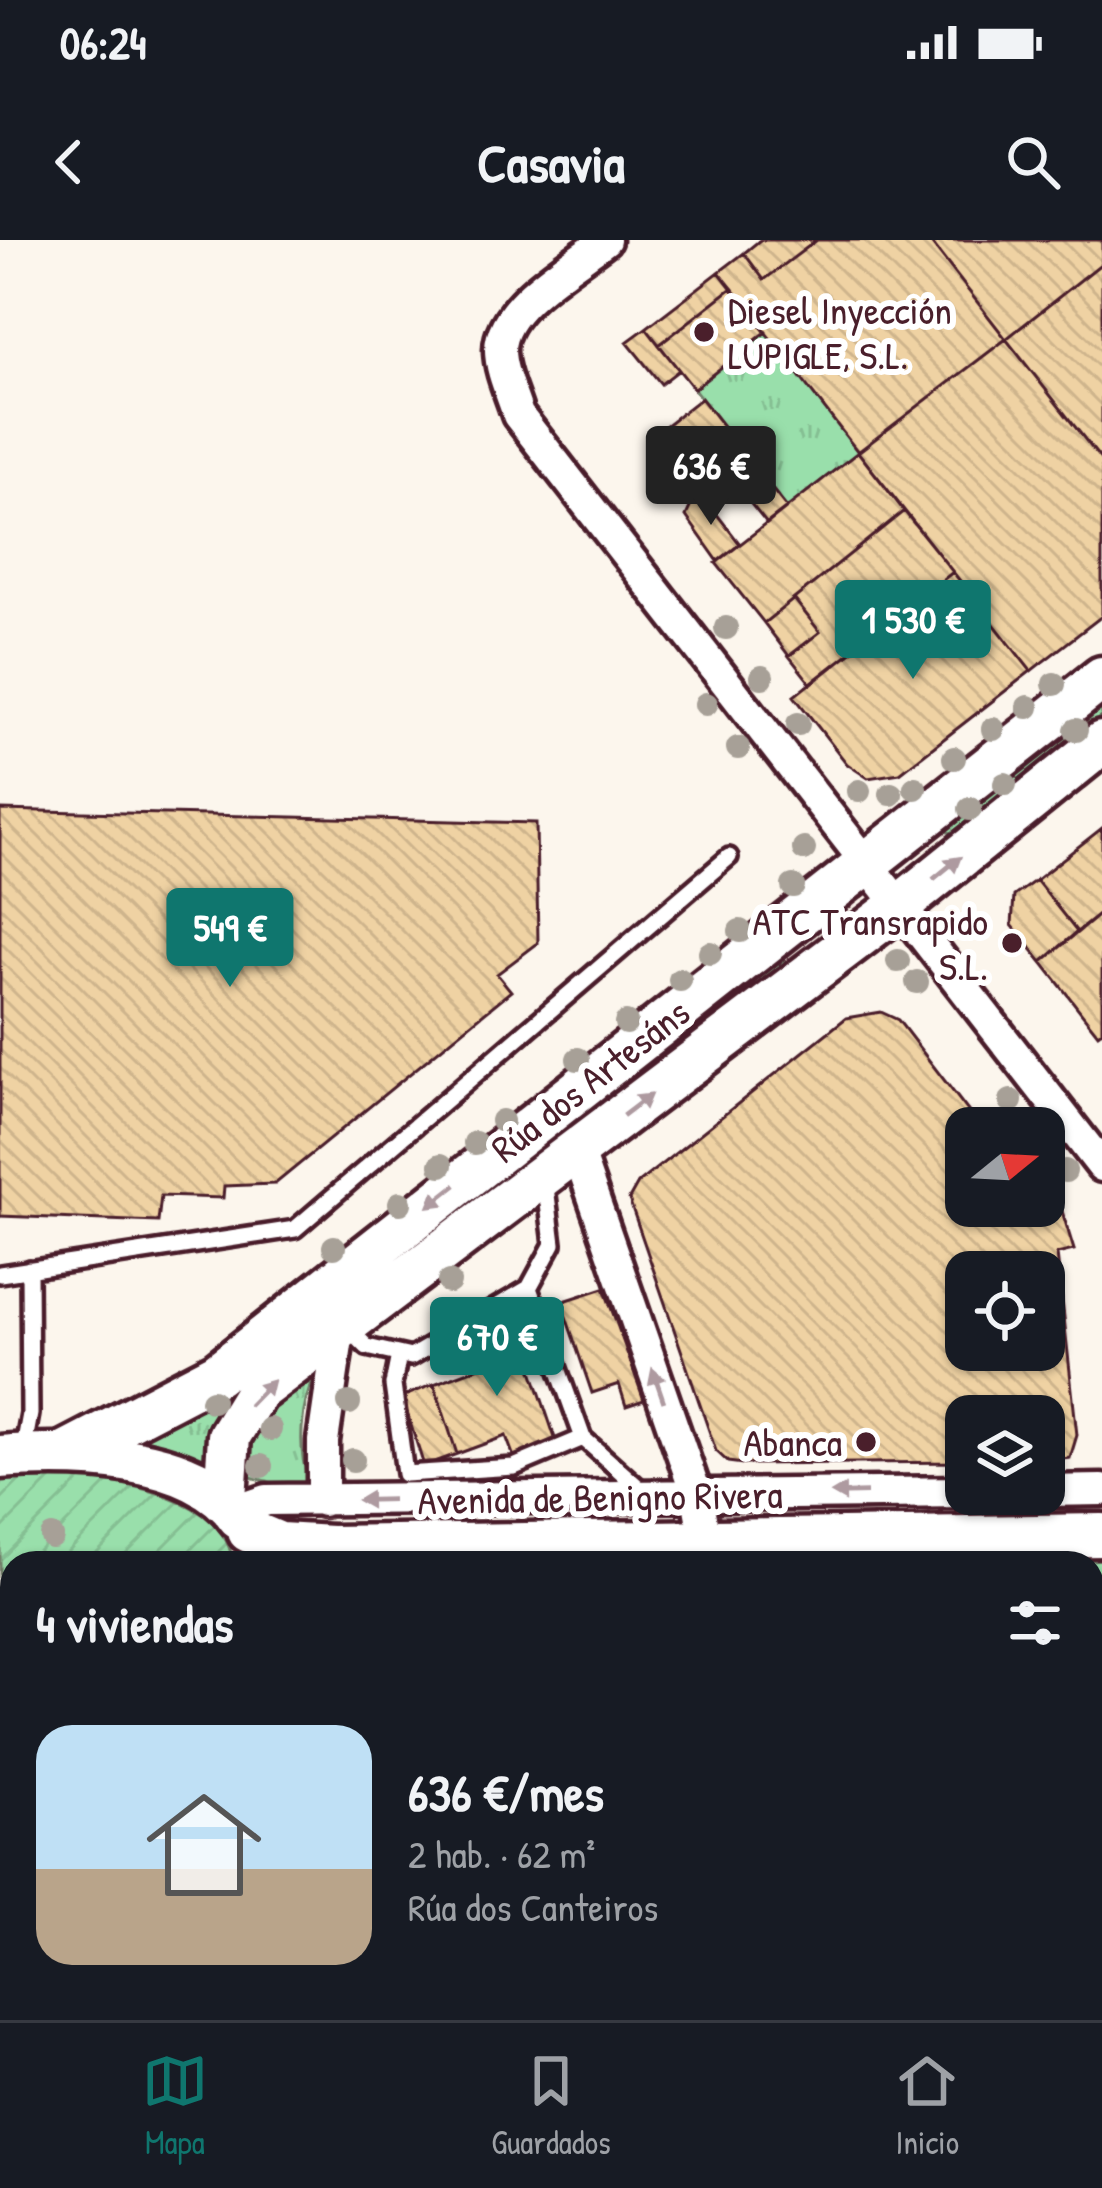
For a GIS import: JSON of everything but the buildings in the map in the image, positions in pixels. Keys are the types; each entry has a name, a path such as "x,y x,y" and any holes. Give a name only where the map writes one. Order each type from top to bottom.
{"street":[{"path":"605,240 525,304 502,331 500,352 518,415 1102,1166"},
{"name":"Rúa dos Artesáns","path":"28,1456 217,1374 1102,678"},
{"name":"Rúa dos Artesáns","path":"241,1526 230,1436 256,1392 897,908 1102,743"},
{"path":"561,1162 697,1496 705,1540"},
{"path":"323,1501 323,1441 342,1328"},
{"path":"28,1456 180,1474 241,1526"},
{"name":"Avenida de Benigno Rivera","path":"945,1492 648,1496 430,1486 323,1501 267,1500 241,1526 280,1544 332,1546 1102,1535"},
{"path":"1065,1491 1102,1490"}],"lane":[{"path":"0,1274 295,1229 729,857"},
{"path":"342,1328 367,1347 411,1357 529,1288 553,1244 561,1162"},
{"path":"28,1456 29,1269"},
{"path":"529,1288 583,1438 648,1496"},
{"path":"399,1354 393,1385 405,1474 430,1486 514,1466 583,1438"}],"green space":[{"path":"766,332 858,452 787,508 694,389"},
{"path":"1102,699 1102,716 952,833 943,831"},
{"path":"776,950 785,963 406,1262 397,1250"},
{"path":"377,1265 211,1467 127,1442"},
{"path":"316,1372 302,1428 310,1484 291,1488 247,1476 249,1427"},
{"path":"0,1477 63,1477 138,1487 172,1498 202,1514 223,1535 229,1551 0,1551"}],"place":[{"name":"Diesel Inyección LUPIGLE, S.L.","path":"704,332"},
{"name":"ATC Transrapido S.L.","path":"1012,943"},
{"name":"Abanca","path":"866,1442"}]}
